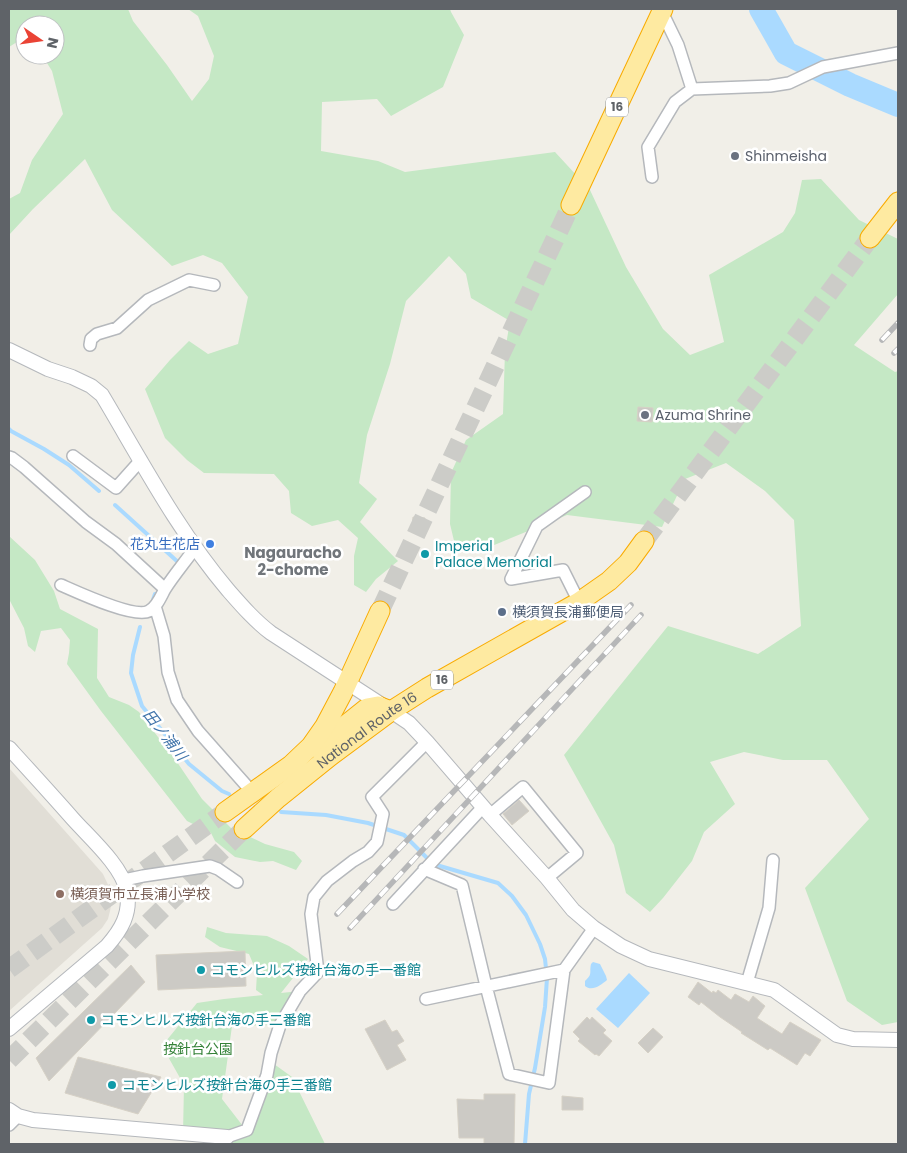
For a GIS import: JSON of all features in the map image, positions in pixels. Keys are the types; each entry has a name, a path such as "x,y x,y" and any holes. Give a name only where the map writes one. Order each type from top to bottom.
{"highway":[{"name":"16","path":"571,204 661,10"},
{"path":"870,238 898,202"},
{"name":"National Route 16","path":"244,829 278,798 391,711 427,688 579,602 609,581 628,563 644,541"},
{"name":"National Route 16","path":"225,812 291,766 311,746 325,726 380,611"},
{"path":"291,766 304,758 367,708 378,706 391,711"}],"street":[{"path":"661,10 678,45 692,89"},
{"path":"652,177 648,147 676,102 692,89 770,86 789,83 823,67 898,53"},
{"path":"90,345 91,339 97,334 117,328 148,300 189,280 214,285"},
{"path":"9,350 48,369 72,377 99,392 183,532 215,575 256,622 271,634 409,723 547,878 573,910 594,928 621,946 649,959 774,990 837,1035 853,1040 898,1040"},
{"path":"73,456 116,488 141,460"},
{"path":"9,457 24,467 86,522 116,544 165,589"},
{"path":"579,602 563,570 511,579 537,526 585,492"},
{"path":"61,585 106,604 137,613 149,612 195,548"},
{"path":"155,606 164,636 168,672 177,700 198,730 253,793"},
{"path":"12,1117 227,1137 247,1130 267,1075 271,1053 280,1025 300,991 318,972 311,914 314,896 327,880 368,852 377,842 383,814 372,796 427,742"},
{"path":"9,748 108,858 124,880 128,901 123,925 107,946 9,1029"},
{"path":"392,904 424,869 487,811 523,787 577,853 547,878"},
{"path":"746,982 769,908 773,860"},
{"path":"124,880 210,866 237,882"},
{"path":"424,869 462,884 509,1074 549,1083 564,970 594,928"},
{"path":"426,999 564,970"}],"shaded area":[{"name":"横須賀市立長浦小学校","path":"9,768 103,874 110,889 112,900 108,919 102,928 9,1011"}],"green space":[{"path":"9,9 128,9 133,21 192,101 209,79 214,56 198,16 188,9 450,9 464,35 443,87 391,116 377,99 322,102 321,151 378,161 405,172 555,152 590,190 626,267 663,329 690,355 724,342 709,275 783,232 795,213 802,180 821,179 859,220 898,239 898,294 854,345 895,372 898,371 898,1022 882,1025 847,1001 805,888 869,819 827,760 783,760 744,752 710,762 735,804 704,832 692,861 650,912 626,893 614,845 564,755 668,626 758,654 801,626 794,520 765,491 726,463 685,479 662,527 567,515 487,548 455,545 450,524 451,473 466,440 503,414 505,351 510,321 471,298 466,274 449,256 406,301 390,364 367,435 359,483 377,499 360,522 398,561 376,579 366,592 354,585 354,556 358,538 338,520 312,526 291,513 289,491 274,474 204,473 187,460 165,438 145,389 189,341 208,354 238,344 248,297 222,263 203,255 172,266 112,210 85,159 9,235 9,199 20,193 32,160 63,114 52,71 48,65 65,65 65,15 15,15 15,43 9,47"},
{"path":"9,536 35,560 54,591 60,609 98,629 97,678 109,697 129,705 139,712 202,799 231,828 265,844 294,852 302,861 296,870 273,861 260,862 235,857 215,841 211,833 187,821 101,711 67,664 70,640 61,628 41,631 35,652 28,646 24,628 9,599"},
{"name":"按針台公園","path":"207,927 226,933 267,936 289,946 308,959 281,993 300,991 280,1025 232,1026 222,1099 246,1130 274,1064 292,1077 325,1144 231,1144 227,1137 183,1133 184,1085 162,1046 197,1003 263,995 256,990 257,973 249,954 220,947 205,937"}],"water":[{"path":"593,962 600,964 607,980 599,986 588,988 585,986 585,981 590,975"},
{"path":"629,973 650,993 618,1028 596,1009"}],"building":[{"name":"Azuma Shrine","path":"638,407 653,408 652,422 637,421"},
{"path":"413,517 425,518 424,529 412,528"},
{"path":"519,800 529,811 512,825 503,814"},
{"name":"コモンヒルズ按針台海の手一番館","path":"245,951 246,986 158,990 156,955"},
{"name":"コモンヒルズ按針台海の手二番館","path":"131,965 145,982 49,1081 36,1058"},
{"path":"698,982 712,993 713,991 716,993 718,990 731,1000 735,994 749,1002 753,996 765,1006 757,1018 782,1034 790,1022 821,1040 810,1056 805,1053 797,1065 741,1033 701,1002 699,1005 688,997"},
{"path":"587,1017 590,1020 592,1017 606,1030 603,1033 612,1041 599,1056 595,1055 578,1041 580,1039 573,1032"},
{"path":"385,1020 392,1032 397,1030 404,1041 397,1045 406,1060 387,1070 365,1029"},
{"path":"653,1028 663,1037 648,1053 638,1043"},
{"name":"コモンヒルズ按針台海の手三番館","path":"78,1057 161,1077 138,1114 65,1093"},
{"path":"484,1094 515,1094 514,1144 484,1144 484,1138 459,1138 457,1099 484,1100"},
{"path":"562,1096 583,1098 583,1110 562,1110"}],"waterway":[{"path":"761,9 786,53 850,85 898,105"},
{"name":"田ノ浦川","path":"9,429 69,465 99,491"},
{"name":"田ノ浦川","path":"115,505 179,563"},
{"path":"153,600 155,594"},
{"name":"田ノ浦川","path":"140,627 131,673 142,706 189,764 222,791 229,794"},
{"path":"281,812 326,815 368,823 404,835 433,864 498,883 512,896 526,915 540,944 545,959 547,978 545,1007 529,1094 525,1144"}],"tunnel":[{"path":"380,611 571,205"},
{"path":"644,541 870,238"},
{"path":"9,969 225,812"},
{"path":"9,1060 244,829"}],"railway":[{"path":"882,340 898,323"},
{"path":"894,353 898,349"},
{"path":"337,914 631,605"},
{"path":"350,928 641,615"}],"place":[{"name":"Shinmeisha","path":"735,156"},
{"name":"Azuma Shrine","path":"645,415"},
{"name":"花丸生花店","path":"210,544"},
{"name":"Imperial Palace Memorial","path":"425,554"},
{"name":"横須賀長浦郵便局","path":"502,612"},
{"name":"横須賀市立長浦小学校","path":"60,894"},
{"name":"コモンヒルズ按針台海の手一番館","path":"201,970"},
{"name":"コモンヒルズ按針台海の手二番館","path":"91,1020"},
{"name":"コモンヒルズ按針台海の手三番館","path":"112,1085"}],"district":[{"name":"Nagauracho 2-chome","path":"293,562"}]}
